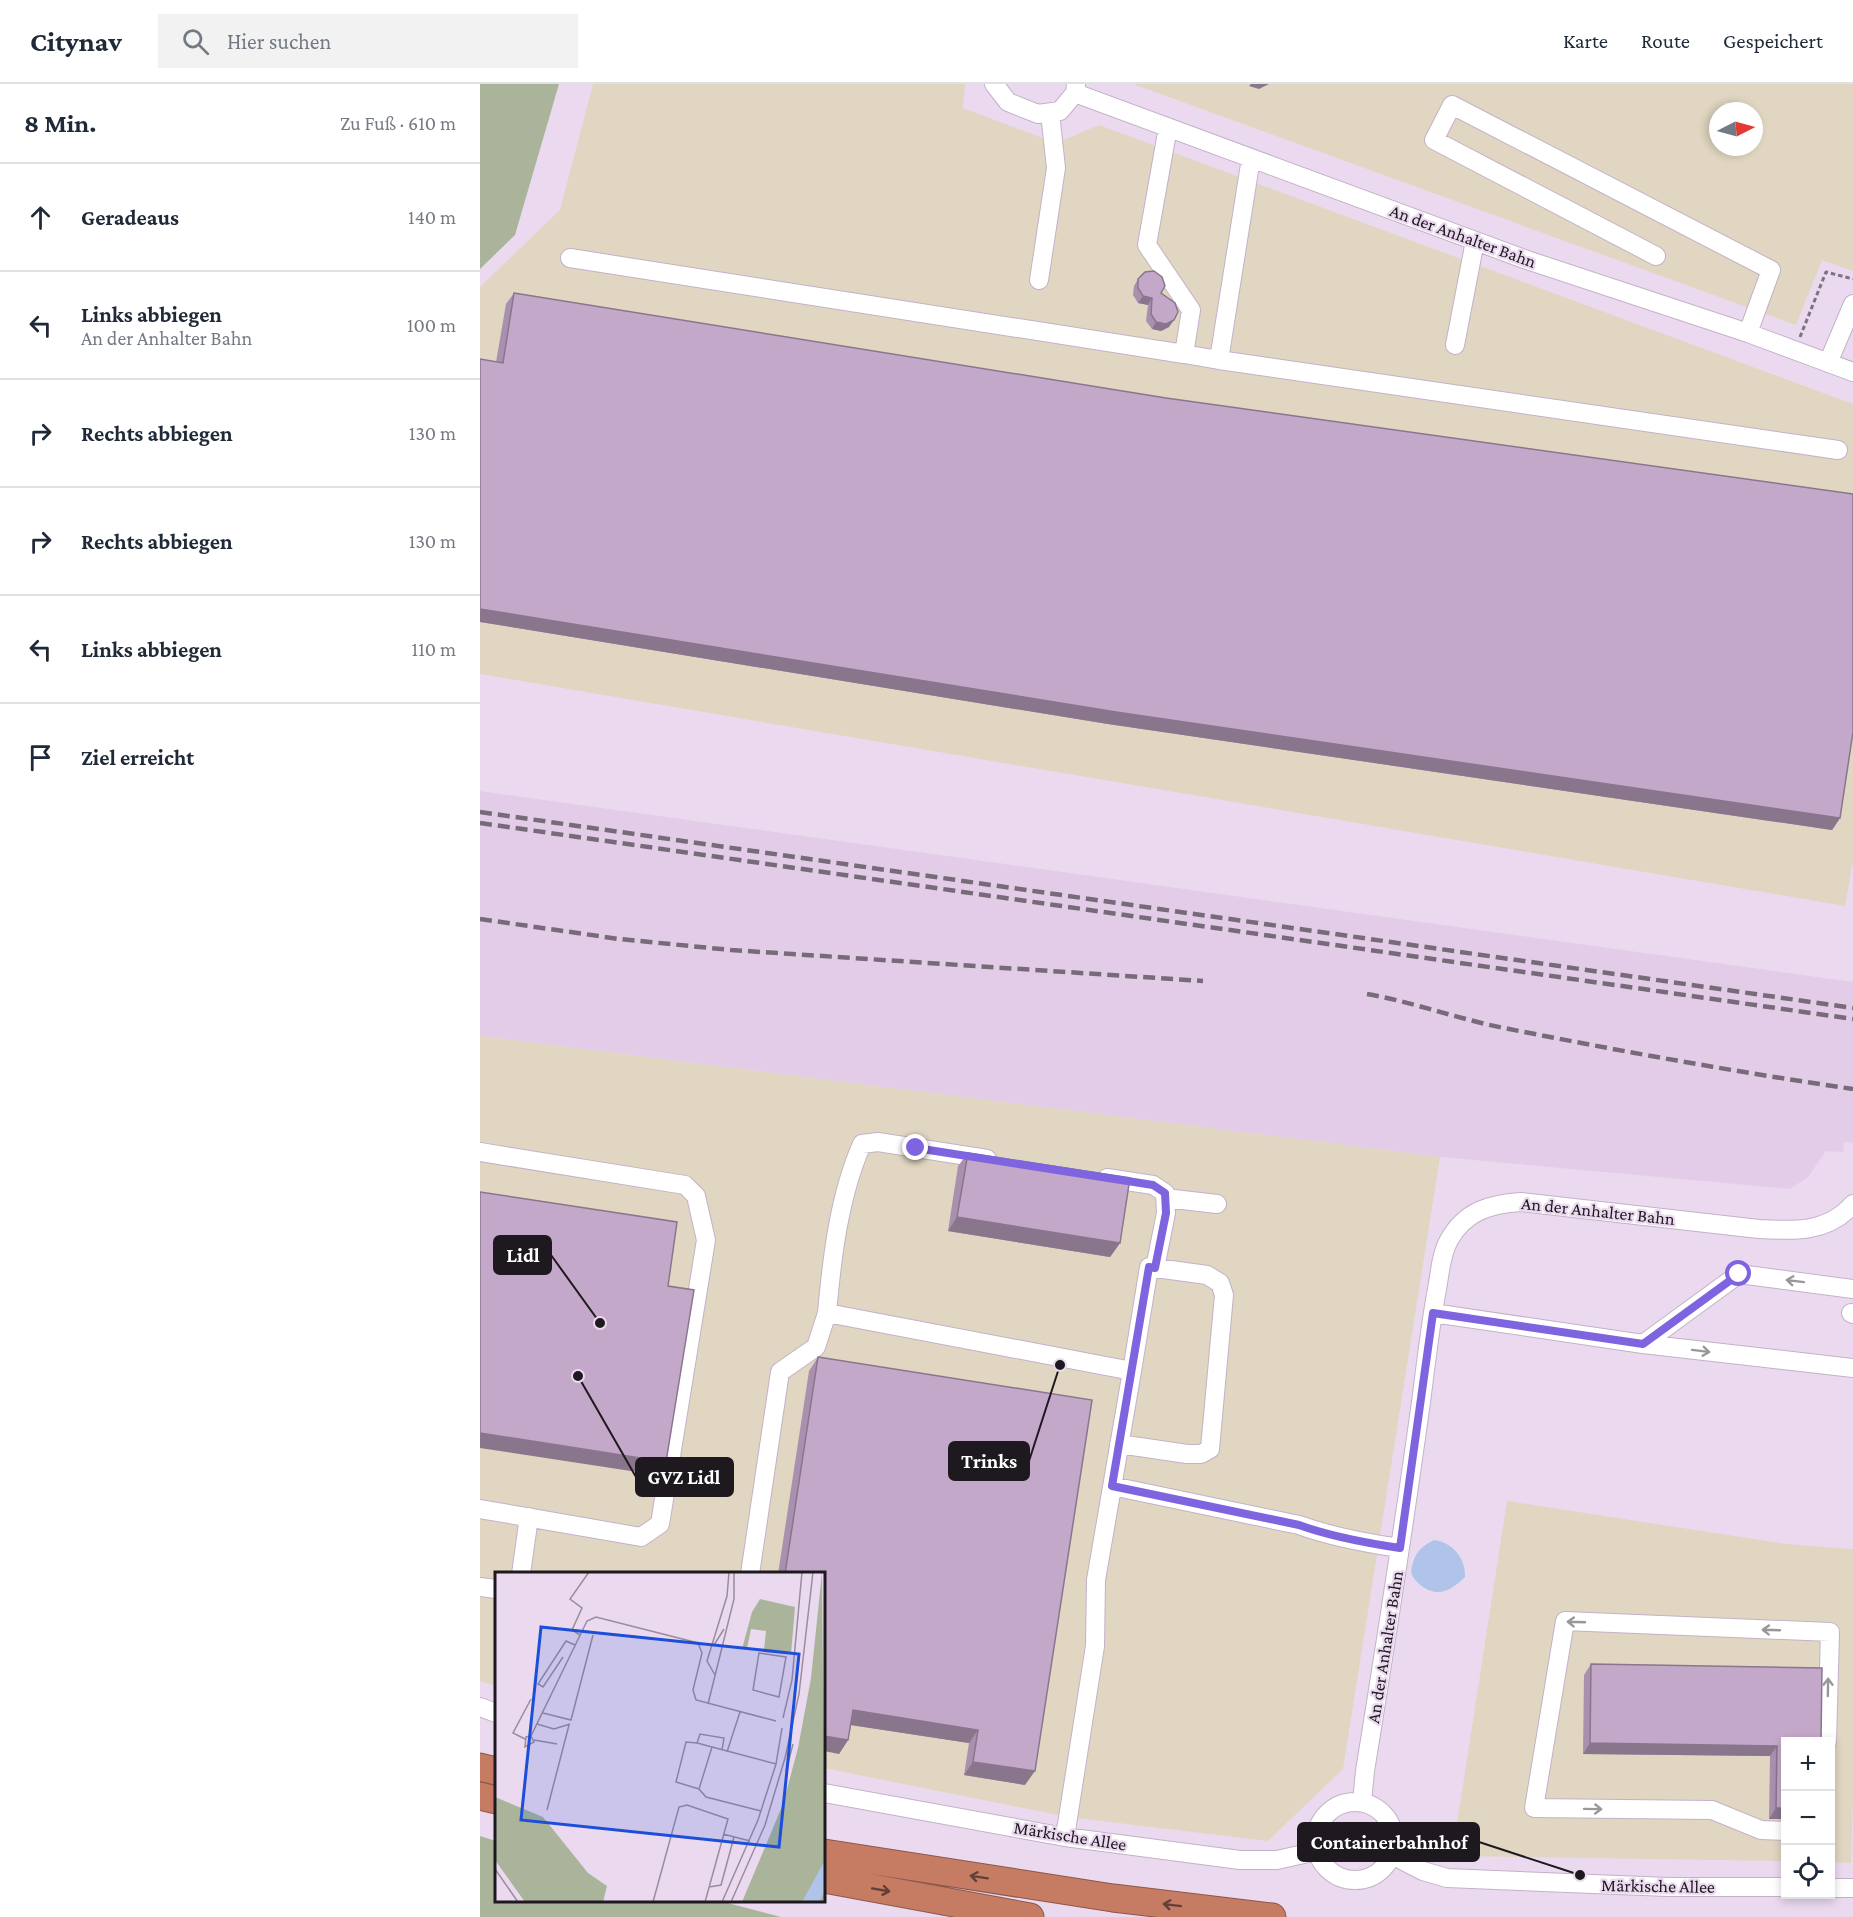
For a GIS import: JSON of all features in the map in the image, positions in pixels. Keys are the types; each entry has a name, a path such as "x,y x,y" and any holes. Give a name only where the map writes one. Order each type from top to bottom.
{"highway":[{"path":"480,1767 495,1771"},
{"path":"480,1796 495,1800"},
{"path":"825,1853 1113,1898 1272,1917"},
{"path":"825,1879 1030,1917"}],"street":[{"path":"994,84 1008,102 1038,114 1050,112 1056,168 1039,280"},
{"name":"An der Anhalter Bahn","path":"1050,112 1060,111 1076,88 1168,127 1475,241 1748,333 1853,372"},
{"path":"1656,256 1434,140 1452,105 1771,270 1748,333"},
{"path":"1168,127 1148,244 1191,310 1184,354"},
{"path":"1219,360 1251,158"},
{"path":"1455,345 1475,241"},
{"path":"570,258 1219,360 1838,450"},
{"path":"1828,363 1853,304"},
{"path":"750,1572 780,1372 816,1347 827,1313 833,1254 853,1164 862,1144 878,1142 1006,1162"},
{"path":"480,1152 685,1185 696,1196 706,1240 660,1524 641,1537 480,1509"},
{"path":"1085,1175 1153,1185 1165,1193 1166,1213 1155,1268"},
{"path":"1165,1198 1217,1204"},
{"name":"An der Anhalter Bahn","path":"1362,1802 1433,1313 1448,1242 1457,1227 1469,1216 1500,1203 1540,1203 1759,1229 1791,1230 1816,1228 1834,1221 1853,1204"},
{"path":"1065,1837 1095,1646 1096,1580 1131,1371 1149,1267 1208,1275 1220,1283 1224,1295 1210,1449 1201,1454 1187,1454 1119,1444"},
{"path":"1643,1344 1739,1274 1853,1289"},
{"path":"827,1313 1131,1371"},
{"path":"1433,1313 1643,1344 1853,1368"},
{"path":"1112,1486 1299,1525 1327,1535 1400,1548"},
{"path":"521,1572 529,1517"},
{"path":"480,1587 495,1589"},
{"path":"1781,1831 1761,1830 1712,1810 1534,1808 1565,1621 1830,1632 1827,1737"},
{"path":"480,1707 495,1713"},
{"name":"Märkische Allee","path":"825,1793 1065,1837 1240,1860 1277,1860 1317,1851"},
{"path":"1349,1802 1362,1802 1373,1806 1389,1822 1394,1844 1392,1855 1386,1866 1365,1879 1341,1878 1322,1862 1317,1851 1318,1831 1327,1814 1337,1806 1349,1802"},
{"name":"Märkische Allee","path":"1392,1855 1423,1870 1447,1878 1668,1887 1781,1887"},
{"path":"1835,1888 1853,1888"}],"path":[{"path":"1795,351 1826,272 1853,279"}],"shaded area":[{"path":"593,84 965,84 963,108 1056,143 1099,125 1853,404 1853,860 1845,906 480,674 480,287 560,210"},
{"path":"1133,84 1853,84 1853,271 1822,260 1796,325"},
{"path":"480,791 1853,982 1853,1143 1844,1142 1843,1152 1826,1151 1808,1177 1790,1189 1440,1157 480,1036"},
{"path":"480,1036 1440,1157 1343,1769 1268,1841 1068,1817 825,1768 825,1572 495,1572 495,1686 480,1681"},
{"path":"1507,1501 1786,1544 1853,1549 1851,1863 1835,1862 1835,1737 1781,1737 1781,1861 1452,1856"}],"green space":[{"path":"480,84 559,84 515,235 480,269"},
{"path":"480,1836 495,1841 495,1902 724,1902 781,1917 480,1917"}],"water":[{"path":"1434,1540 1447,1544 1457,1552 1465,1570 1465,1577 1446,1591 1435,1592 1423,1587 1414,1579 1411,1572 1413,1561 1418,1553"}],"building":[{"path":"1154,271 1162,277 1165,286 1161,293 1175,303 1178,312 1174,320 1166,324 1156,322 1151,314 1152,298 1143,296 1138,288 1138,279 1145,272"},
{"path":"514,293 1166,398 1853,494 1853,732 1840,818 1116,712 480,609 480,359 503,363"},
{"path":"968,1153 1130,1178 1120,1243 957,1217"},
{"path":"480,1192 677,1222 668,1286 694,1290 666,1462 480,1433"},
{"path":"818,1357 1092,1400 1035,1771 973,1762 978,1730 853,1710 848,1740 825,1736 825,1572 785,1572"},
{"path":"1591,1664 1822,1668 1821,1737 1781,1737 1781,1808 1776,1808 1777,1746 1590,1743"}],"railway":[{"path":"480,812 1853,1008"},
{"path":"480,823 1853,1019"},
{"path":"480,919 619,939 731,950 1203,981"},
{"path":"1367,994 1548,1037 1853,1089"}],"place":[{"name":"Lidl","path":"600,1323"},
{"name":"Trinks","path":"1060,1365"},
{"name":"GVZ Lidl","path":"578,1376"},
{"name":"Containerbahnhof","path":"1580,1875"}],"route":[{"path":"916,1148 1153,1185 1165,1193 1166,1213 1155,1268 1149,1267 1112,1486 1299,1525 1327,1535 1365,1543 1400,1548 1433,1313 1643,1344 1739,1274"}]}
